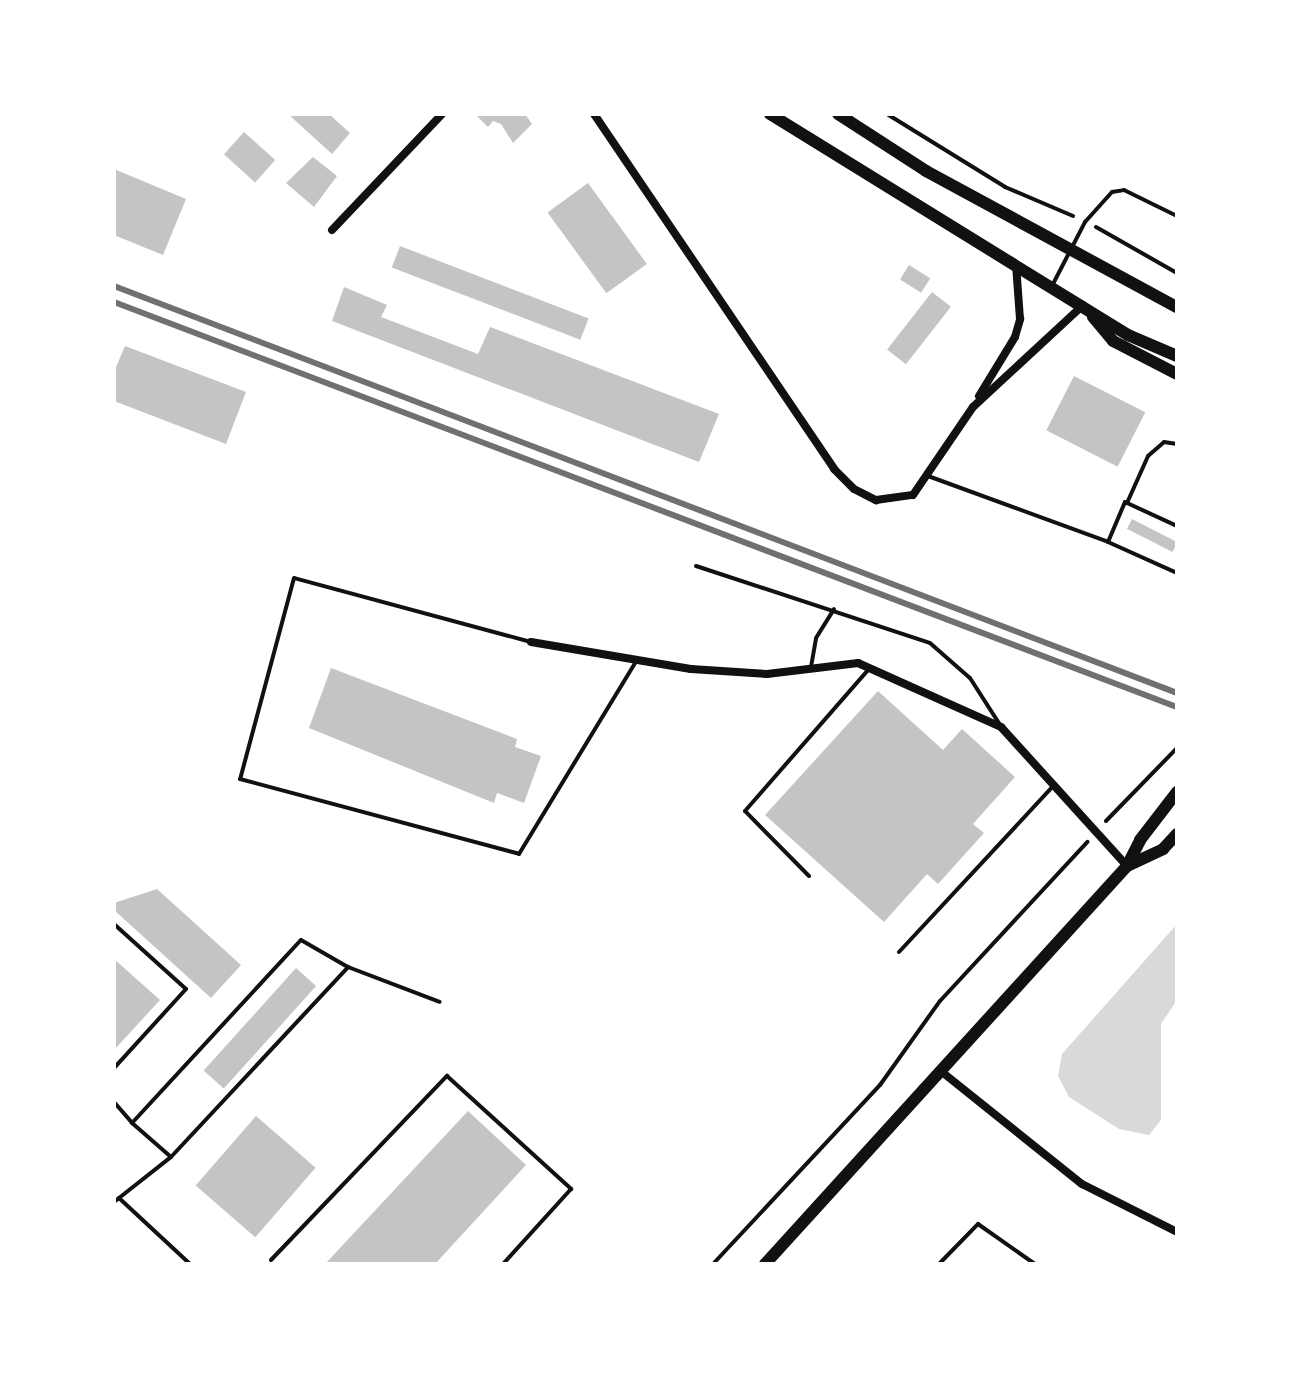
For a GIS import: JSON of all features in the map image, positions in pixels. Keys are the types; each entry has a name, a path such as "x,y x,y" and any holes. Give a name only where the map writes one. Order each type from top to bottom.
{"main road":[{"path":"770,114 1052,285 1128,335 1177,356"},
{"path":"838,114 1070,252 1177,307"},
{"path":"1083,305 1113,341 1177,374"},
{"path":"765,1264 1127,866 1140,840 1177,792"},
{"path":"1127,866 1163,849 1177,834"}],"street":[{"path":"332,230 442,114"},
{"path":"594,114 834,469 854,489 876,500 913,495 973,407 1015,337 1020,319 1016,264"},
{"path":"973,407 1083,305"},
{"path":"531,642 637,660 767,674 858,663 1001,727 1127,866"},
{"path":"942,1072 1082,1184 1177,1232"}],"lane":[{"path":"1052,285 1085,222 1112,192 1124,190 1177,216"},
{"path":"1108,542 1148,456 1164,442 1177,444"},
{"path":"928,476 1108,542 1177,573"},
{"path":"1127,503 1177,526"},
{"path":"696,566 834,608 930,643 951,657 1001,727"},
{"path":"531,642 294,578 240,779 519,854 637,660"},
{"path":"811,669 816,638 834,608"},
{"path":"809,876 745,811 869,669"},
{"path":"899,952 1055,784"},
{"path":"114,924 186,989 114,1068"},
{"path":"132,1123 301,940 348,967 440,1002"},
{"path":"190,1264 117,1200 171,1157 348,967"},
{"path":"265,1264 273,1262 447,1076 571,1189 503,1264"},
{"path":"114,1102 132,1123 171,1157"},
{"path":"939,1264 978,1224 1035,1264"}],"path":[{"path":"887,114 1005,187 1085,222 1177,273"},
{"path":"713,1264 880,1085 940,1001 1177,748"}],"shaded area":[{"path":"1177,924 1177,1000 1161,1024 1161,1120 1149,1135 1119,1129 1069,1097 1058,1076 1062,1054"}],"building":[{"path":"288,114 329,114 350,133 332,154"},
{"path":"475,114 525,114 532,124 513,143 501,124 493,121 488,127"},
{"path":"244,132 275,160 255,182 224,154"},
{"path":"313,157 337,176 314,207 286,183"},
{"path":"114,169 186,199 163,255 114,235"},
{"path":"588,183 647,264 606,293 548,212"},
{"path":"400,246 589,318 580,340 392,267"},
{"path":"909,265 930,278 921,293 900,279"},
{"path":"344,287 387,305 381,317 478,354 490,327 719,414 699,462 332,321"},
{"path":"932,292 951,307 906,364 887,350"},
{"path":"125,346 246,392 226,444 114,401 114,372"},
{"path":"1074,376 1145,412 1118,467 1046,430"},
{"path":"1132,519 1177,542 1172,552 1127,529"},
{"path":"331,668 517,739 515,747 541,756 524,803 497,793 494,803 309,728"},
{"path":"878,691 943,750 962,729 1015,777 973,824 984,833 938,884 927,874 884,922 765,815"},
{"path":"157,889 241,965 211,998 114,910 114,903"},
{"path":"114,959 160,1000 114,1050"},
{"path":"296,968 316,986 224,1089 204,1071"},
{"path":"468,1111 526,1165 435,1264 325,1264"},
{"path":"256,1116 316,1168 255,1237 196,1185"}],"railway":[{"path":"114,286 1177,693"},
{"path":"114,302 1177,707"}]}
